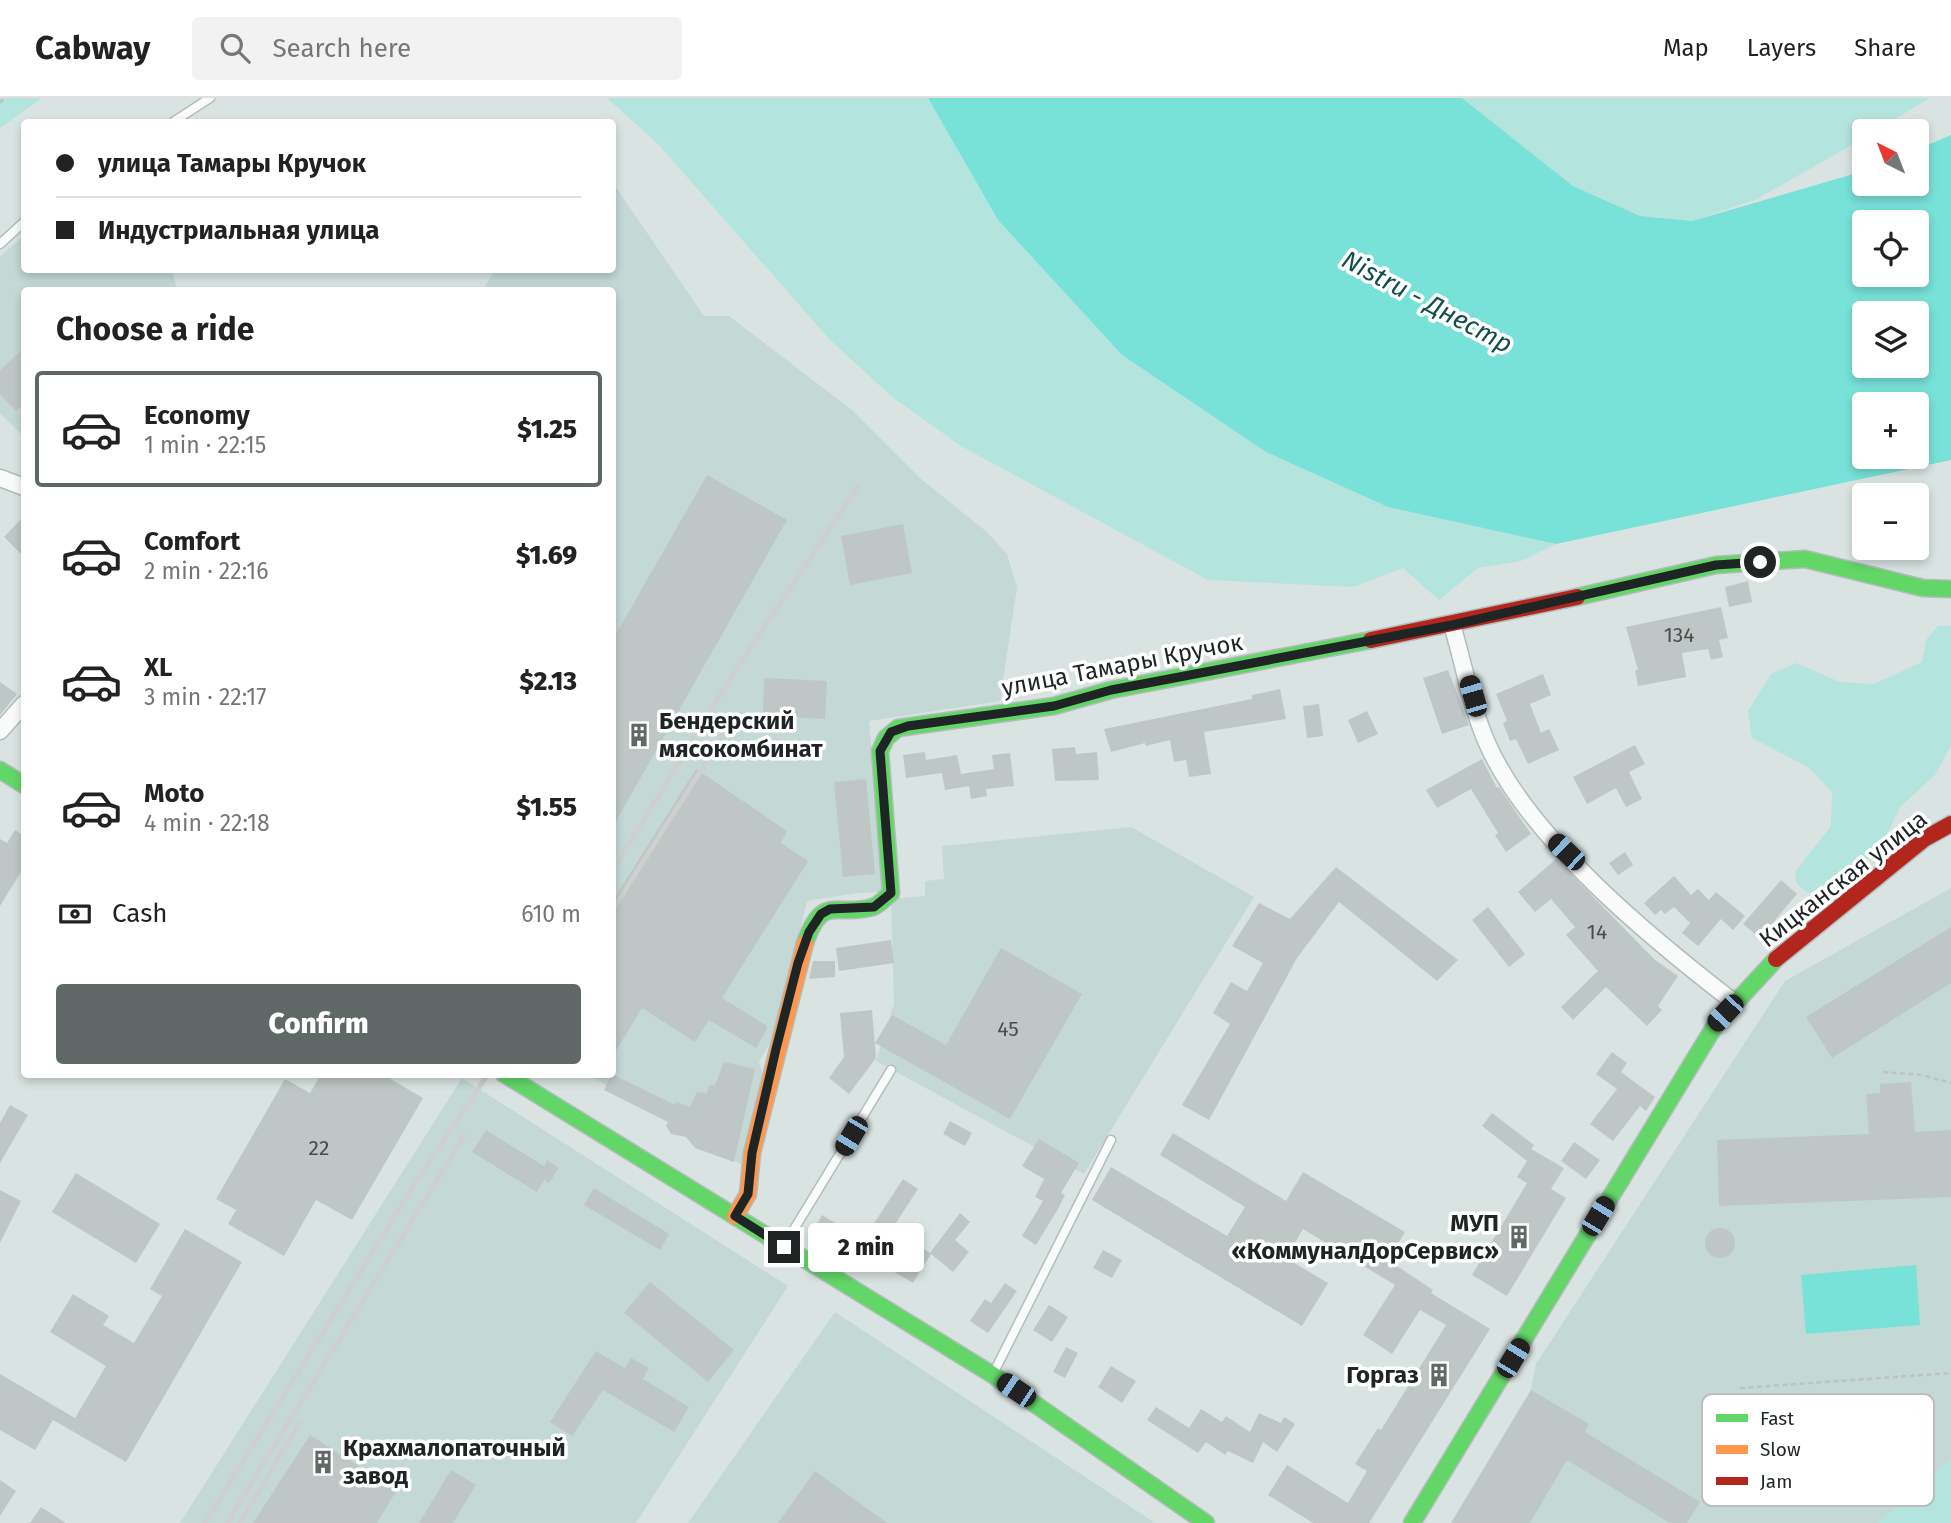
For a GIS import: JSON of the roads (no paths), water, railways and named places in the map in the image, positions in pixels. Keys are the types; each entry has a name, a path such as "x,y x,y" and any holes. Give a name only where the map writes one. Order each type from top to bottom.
{"main road":[{"name":"улица Тамары Кручок","path":"735,1216 748,1194 752,1153 776,1049 798,963 809,932 821,914 830,909 874,907 891,893 880,751 891,732 908,726 1054,706 1111,690 1452,625 1716,565 1805,559 1923,588 1951,589"},
{"path":"0,771 21,783"},
{"name":"Кицканская улица","path":"1412,1523 1716,1024 1786,948 1924,839 1951,824"},
{"path":"511,1078 993,1375 1206,1523"}],"street":[{"path":"0,478 21,486"},
{"path":"1452,625 1486,742 1514,792 1549,836 1663,947 1735,1003"},
{"path":"0,731 21,707"}],"lane":[{"path":"178,119 210,98"},
{"path":"0,244 21,225"},
{"path":"784,1247 891,1070"},
{"path":"993,1375 1111,1140"}],"water":[{"name":"Nistru - Днестр","path":"928,98 1462,98 1573,186 1640,216 1692,221 1852,174 1852,196 1929,196 1929,144 1951,135 1951,460 1929,465 1929,392 1852,392 1852,469 1909,469 1556,544 1388,507 1266,452 1122,355 998,220"},
{"path":"1916,1265 1920,1325 1806,1334 1801,1275"}],"railway":[{"path":"616,865 733,674 858,486"},
{"path":"616,905 732,721"},
{"path":"205,1523 416,1182 485,1078"},
{"path":"227,1523 464,1136"},
{"path":"240,1523 299,1424"}],"place":[{"name":"Бендерский мясокомбинат","path":"639,735"},
{"name":"МУП «КоммуналДорСервис»","path":"1519,1237"},
{"name":"Горгаз","path":"1439,1375"},
{"name":"Крахмалопаточный завод","path":"323,1462"}]}
